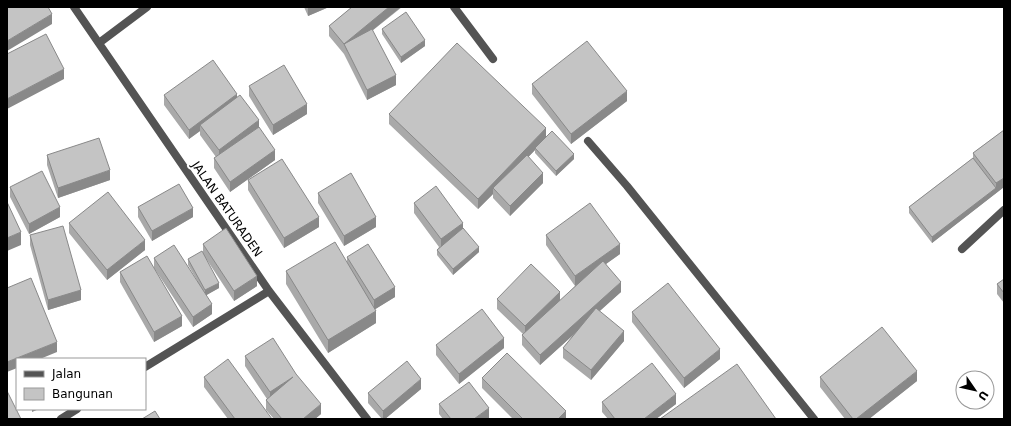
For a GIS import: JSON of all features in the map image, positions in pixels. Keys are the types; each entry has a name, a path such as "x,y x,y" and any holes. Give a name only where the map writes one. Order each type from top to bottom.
{"street":[{"name":"JALAN BATURADEN","path":"74,7 269,291 366,419"},
{"path":"99,43 147,7"},
{"path":"454,7 493,59"},
{"path":"588,141 632,192 814,419"},
{"path":"962,249 1004,210"},
{"path":"146,366 269,291"},
{"path":"61,419 75,410"}],"building":[{"path":"7,7 48,7 52,14 7,41"},
{"path":"352,7 389,7 344,44 329,26"},
{"path":"406,12 425,40 401,57 382,29"},
{"path":"372,29 396,75 367,90 344,44"},
{"path":"46,34 64,69 7,99 7,54"},
{"path":"587,41 627,91 571,134 532,84"},
{"path":"457,43 546,128 478,199 389,114"},
{"path":"213,60 237,94 189,130 164,95"},
{"path":"284,65 307,104 273,125 249,86"},
{"path":"240,95 259,120 219,150 200,125"},
{"path":"259,127 275,150 230,182 214,158"},
{"path":"1004,130 1004,178 996,183 973,153"},
{"path":"552,131 574,154 556,171 535,148"},
{"path":"99,138 110,170 58,188 47,155"},
{"path":"527,155 543,173 510,206 493,188"},
{"path":"973,158 996,188 932,237 909,207"},
{"path":"282,159 319,217 284,238 248,180"},
{"path":"42,171 60,207 29,224 10,187"},
{"path":"351,173 376,217 344,236 318,193"},
{"path":"179,184 193,208 152,231 138,207"},
{"path":"436,186 463,223 441,239 414,203"},
{"path":"108,192 145,240 107,270 69,223"},
{"path":"7,202 21,232 7,238"},
{"path":"590,203 620,244 575,276 546,235"},
{"path":"63,226 81,290 48,300 30,235"},
{"path":"226,228 257,276 234,291 203,244"},
{"path":"463,228 479,247 453,269 437,250"},
{"path":"335,242 376,311 328,340 286,271"},
{"path":"368,244 395,287 374,300 347,257"},
{"path":"174,245 212,304 193,317 154,258"},
{"path":"202,251 219,283 205,290 188,259"},
{"path":"147,256 182,316 154,332 120,272"},
{"path":"603,261 621,282 540,355 522,335"},
{"path":"531,264 560,292 525,326 497,299"},
{"path":"31,278 57,342 7,362 7,288"},
{"path":"1004,279 1004,293 997,284"},
{"path":"668,283 720,349 684,378 632,312"},
{"path":"596,308 624,331 591,370 563,348"},
{"path":"482,309 504,338 459,374 436,345"},
{"path":"882,327 917,371 856,419 853,419 820,377"},
{"path":"273,338 296,374 321,404 303,419 282,419 266,400 293,377 270,392 245,356"},
{"path":"507,353 566,411 558,419 523,419 482,378"},
{"path":"228,359 272,419 235,419 204,377"},
{"path":"407,361 421,379 383,411 368,393"},
{"path":"652,363 676,394 644,419 615,419 602,402"},
{"path":"737,364 776,419 660,419"},
{"path":"469,382 489,408 474,419 451,419 439,404"},
{"path":"7,391 21,419 7,419"},
{"path":"155,411 160,419 142,419"}]}
